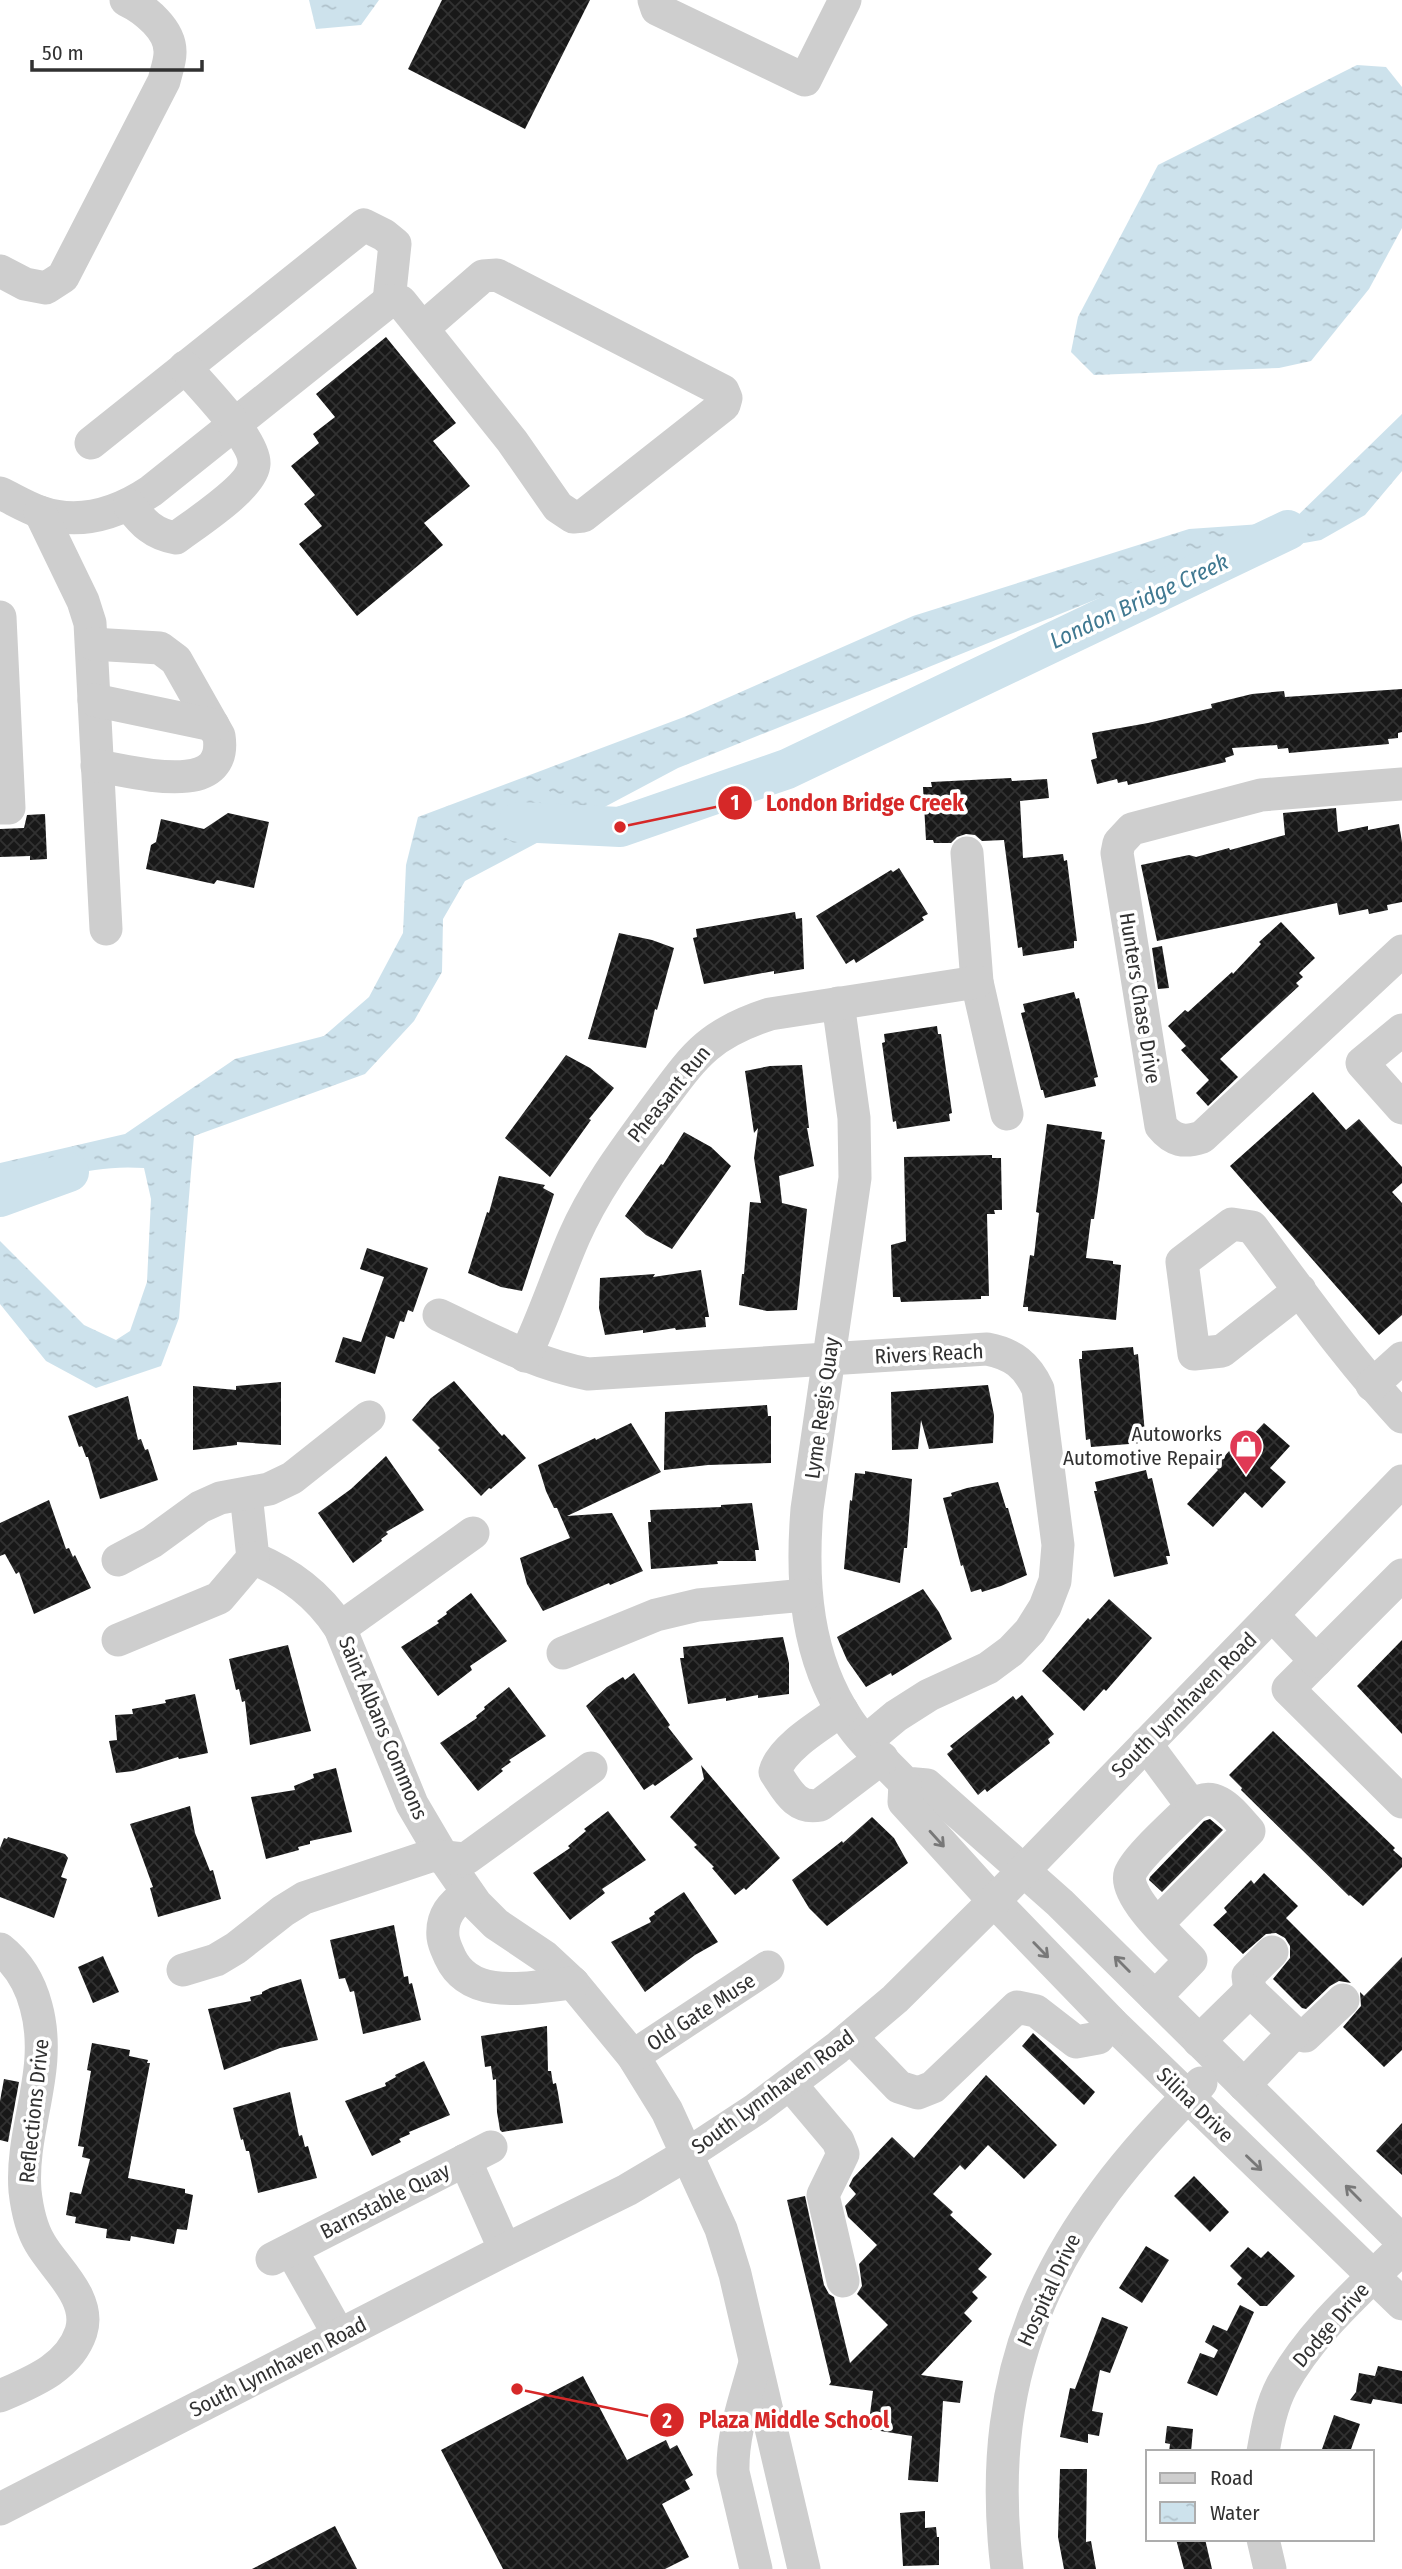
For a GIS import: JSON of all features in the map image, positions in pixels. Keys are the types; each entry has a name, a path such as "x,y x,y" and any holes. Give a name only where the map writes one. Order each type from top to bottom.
{"street":[{"path":"0,271 25,284 46,288 64,277 164,81 171,52 161,28 142,8 126,0"},
{"path":"654,0 657,9 805,80 845,0"},
{"path":"91,443 364,225 384,235 394,244 380,307"},
{"path":"0,493 40,512 60,517 105,514 129,505 151,491 380,307 401,302 512,441 558,508 573,517 583,516 724,405 726,398 723,391 497,275 483,276 423,328"},
{"path":"129,505 145,526 160,536 176,538 249,478 255,465 252,449 234,424 185,368"},
{"path":"40,512 83,601 90,623 106,929"},
{"path":"0,617 4,748 9,808 0,808"},
{"path":"92,644 160,648 176,660 219,736 219,758 214,766 199,775 181,778 97,766"},
{"path":"94,700 213,725"},
{"name":"Hunters Chase Drive","path":"1402,784 1261,795 1144,824 1126,833 1117,853 1161,1126 1169,1136 1180,1141 1202,1137 1402,951"},
{"path":"967,853 977,982 1007,1114"},
{"name":"Pheasant Run","path":"525,1356 574,1237 594,1198 616,1161 695,1055 717,1037 743,1023 770,1014 977,982"},
{"name":"Lyme Regis Quay","path":"838,1003 854,1118 855,1178 803,1553 805,1595 818,1659 831,1692 842,1710 905,1783 927,1785 1022,1869"},
{"path":"1402,1030 1362,1063 1402,1108"},
{"path":"1300,1290 1372,1385 1402,1417"},
{"name":"Rivers Reach","path":"439,1315 525,1356 558,1368 589,1374 987,1349 1018,1359 1031,1374 1038,1389 1058,1545 1055,1581 1045,1607 1030,1630 1011,1651 988,1668 929,1695 896,1716 874,1750 820,1805 809,1807 795,1801 775,1773 778,1762 789,1750 842,1710"},
{"path":"1372,1385 1402,1358"},
{"path":"118,1559 152,1542 200,1507 220,1498 246,1494 292,1478 369,1417"},
{"name":"South Lynnhaven Road","path":"0,2509 627,2190 686,2155 790,2084 895,1999 994,1901 1022,1869 1402,1481"},
{"path":"118,1640 219,1598 253,1558 246,1494"},
{"path":"340,1628 473,1533"},
{"name":"Saint Albans Commons","path":"253,1558 279,1570 305,1587 327,1608 340,1628 412,1804 442,1855 468,1893 496,1924 545,1957 573,1983 633,2056 667,2111 721,2230 735,2274 804,2569"},
{"path":"1402,1575 1288,1689 1402,1802"},
{"path":"563,1653 656,1615 698,1605 805,1595"},
{"path":"1272,1615 1316,1661"},
{"path":"1146,1744 1192,1806"},
{"path":"183,1970 216,1960 304,1898 430,1856 467,1858 591,1768"},
{"name":"Lyme Regis Quay","path":"905,1783 904,1802 994,1901"},
{"path":"1155,1997 1191,1961 1157,1924 1130,1889 1129,1876 1192,1806 1201,1799 1219,1801 1249,1831 1157,1924"},
{"path":"1022,1869 1060,1903 1402,2241"},
{"path":"468,1893 455,1902 446,1914 442,1929 443,1944 453,1964 464,1976 478,1984 494,1988 573,1983"},
{"name":"Silina Drive","path":"994,1901 1111,2022 1402,2304"},
{"name":"Reflections Drive","path":"0,1949 12,1958 23,1973 41,2023 43,2062 27,2156 25,2190 30,2219 38,2241 71,2286 83,2318 81,2332 59,2364 40,2378 0,2396"},
{"path":"1272,1952 1248,1976 1250,1991 1294,2033 1305,2036 1343,2000"},
{"name":"Old Gate Muse","path":"633,2056 768,1967"},
{"name":"Hospital Drive","path":"1007,2569 1001,2472 1008,2404 1031,2320 1061,2256 1088,2212 1119,2172 1187,2097 1210,2052 1250,1991"},
{"path":"850,2037 899,2087 918,2093 933,2087 1017,2007 1036,2011 1076,2042 1098,2038 1111,2022"},
{"path":"1244,2085 1294,2033"},
{"path":"790,2084 838,2141 843,2154 823,2195 843,2281"},
{"name":"Barnstable Quay","path":"339,2335 282,2255 478,2153 505,2250"},
{"name":"Dodge Drive","path":"1262,2450 1269,2419 1281,2387 1298,2359 1402,2248"},
{"path":"756,2361 734,2435 733,2456 733,2472 756,2569"},
{"path":"1263,2541 1270,2569"}],"water":[{"path":"309,0 379,0 361,25 316,29"},
{"path":"1357,65 1386,67 1402,87 1402,228 1369,289 1311,361 1279,368 1094,375 1071,352 1078,317 1158,165"},
{"path":"1402,414 1402,471 1365,515 1321,540 1184,564 678,768 465,881 443,919 442,972 414,1021 365,1074 194,1136 179,1318 161,1366 96,1388 46,1361 0,1304 0,1241 84,1325 116,1340 130,1331 147,1282 151,1199 144,1168 89,1171 0,1196 0,1163 125,1134 235,1059 324,1036 369,997 403,933 406,865 418,817 684,717 913,616 1189,529 1291,522"}],"building":[{"path":"442,0 590,0 525,129 408,69"},
{"path":"386,337 456,423 433,441 470,486 424,523 443,545 357,616 299,544 322,526 304,504 315,495 291,466 319,443 313,434 335,417 316,394"},
{"path":"1402,689 1402,732 1398,733 1398,738 1388,739 1389,744 1289,753 1288,748 1278,749 1277,745 1232,748 1234,755 1225,758 1226,762 1128,785 1127,781 1118,783 1117,779 1097,784 1091,760 1097,758 1092,733 1212,708 1211,704 1252,694 1284,691 1285,697"},
{"path":"1011,778 1012,781 1047,779 1049,798 1020,801 1023,858 1063,854 1064,861 1067,860 1077,941 1074,941 1074,948 1023,956 1022,947 1018,948 1004,840 982,841 975,835 966,834 951,843 926,840 923,787 932,787 931,782"},
{"path":"1336,808 1338,832 1399,824 1402,842 1402,902 1387,905 1388,910 1369,914 1368,909 1339,915 1337,903 1157,941 1141,865 1189,855 1196,857 1229,848 1230,850 1285,835 1283,813"},
{"path":"228,813 269,822 254,888 217,880 214,884 146,869 151,845 156,842 161,819 204,829"},
{"path":"45,814 47,859 30,860 30,856 0,857 0,829 24,828 27,815"},
{"path":"899,868 928,914 922,917 924,920 856,963 854,959 846,964 816,916 891,870 893,872"},
{"path":"795,912 796,919 802,918 804,969 774,974 774,971 704,984 693,938 697,937 696,929"},
{"path":"1281,922 1315,958 1299,973 1303,977 1296,983 1299,986 1220,1059 1238,1077 1208,1106 1196,1093 1209,1080 1181,1050 1186,1046 1168,1026 1185,1010 1188,1012 1232,972 1233,974 1261,944 1259,942"},
{"path":"619,933 674,948 646,1048 588,1039"},
{"path":"1162,946 1169,988 1158,989 1152,948"},
{"path":"1074,992 1076,999 1079,998 1098,1077 1094,1078 1096,1086 1045,1098 1021,1013 1025,1012 1023,1004"},
{"path":"937,1026 938,1034 941,1034 952,1113 949,1114 950,1121 897,1129 896,1121 893,1122 882,1043 885,1042 884,1034"},
{"path":"566,1055 590,1068 614,1088 589,1119 591,1120 550,1177 505,1138"},
{"path":"802,1065 807,1128 814,1166 779,1176 782,1203 807,1209 797,1310 767,1311 739,1305 750,1202 761,1203 754,1158 758,1128 754,1133 745,1071 770,1066"},
{"path":"1313,1092 1346,1130 1359,1119 1402,1167 1402,1183 1392,1192 1402,1203 1402,1315 1379,1335 1230,1166"},
{"path":"1047,1124 1102,1132 1101,1139 1105,1140 1086,1258 1113,1261 1113,1264 1121,1265 1116,1320 1028,1311 1028,1307 1023,1307 1030,1255 1034,1256 1039,1213 1036,1212"},
{"path":"684,1132 711,1147 731,1166 672,1249 646,1235 625,1216"},
{"path":"992,1155 992,1158 1001,1158 1002,1210 987,1214 989,1296 981,1296 981,1299 901,1302 900,1297 893,1297 891,1245 906,1241 904,1157"},
{"path":"499,1176 545,1185 543,1188 554,1194 522,1291 501,1287 468,1273"},
{"path":"367,1248 428,1268 413,1312 408,1310 404,1322 400,1321 394,1339 386,1336 375,1374 335,1362 343,1337 361,1342 384,1277 360,1269"},
{"path":"701,1270 709,1317 705,1317 706,1327 605,1335 599,1308 600,1278 655,1274 653,1277"},
{"path":"1133,1347 1134,1355 1138,1354 1145,1434 1142,1434 1142,1443 1091,1447 1090,1439 1086,1440 1079,1359 1082,1359 1082,1351"},
{"path":"454,1381 502,1436 504,1434 526,1458 481,1496 412,1420 431,1398"},
{"path":"281,1382 281,1445 237,1442 237,1445 193,1450 193,1386 236,1390 236,1386"},
{"path":"988,1385 994,1415 993,1443 929,1449 921,1420 918,1449 892,1450 891,1392"},
{"path":"128,1396 138,1440 141,1439 145,1450 148,1449 158,1480 100,1499 88,1457 82,1446 79,1447 68,1416"},
{"path":"767,1405 768,1416 771,1416 771,1463 708,1465 664,1470 665,1412"},
{"path":"631,1423 661,1472 567,1516 612,1513 643,1571 543,1611 527,1584 520,1558 570,1538 546,1491 538,1465"},
{"name":"Autoworks Automotive Repair","path":"1264,1423 1290,1446 1270,1468 1286,1482 1262,1508 1245,1492 1213,1527 1187,1504 1218,1470 1215,1467 1230,1450 1235,1454"},
{"path":"386,1456 424,1510 386,1532 388,1534 382,1541 353,1563 318,1513 351,1489"},
{"path":"1146,1470 1148,1479 1152,1478 1170,1556 1166,1556 1168,1564 1114,1577 1094,1491 1097,1491 1095,1482"},
{"path":"865,1471 912,1479 907,1548 904,1548 900,1583 844,1569 855,1473 865,1474"},
{"path":"998,1482 1027,1575 982,1592 981,1589 971,1592 963,1565 961,1566 943,1498 967,1488"},
{"path":"49,1500 66,1549 69,1548 73,1557 75,1555 91,1588 34,1614 19,1572 16,1574 5,1554 0,1556 0,1523"},
{"path":"752,1503 759,1550 755,1550 756,1561 717,1561 718,1564 651,1569 648,1522 651,1522 650,1510"},
{"path":"923,1589 939,1612 952,1639 892,1676 891,1673 866,1687 847,1660 837,1637"},
{"path":"471,1593 507,1641 470,1666 472,1670 438,1696 401,1647 439,1623 437,1621 447,1614 446,1612"},
{"path":"1109,1599 1152,1638 1106,1691 1104,1689 1084,1711 1042,1671 1088,1618 1090,1620"},
{"path":"783,1637 789,1663 789,1694 758,1698 758,1695 726,1701 726,1698 688,1704 680,1658 684,1658 683,1647"},
{"path":"1402,1640 1402,1734 1357,1686"},
{"path":"288,1645 311,1731 250,1745 245,1701 242,1702 239,1689 236,1690 229,1659"},
{"path":"634,1673 670,1725 668,1727 693,1759 655,1786 653,1784 644,1790 586,1706 607,1687"},
{"path":"509,1687 546,1736 509,1760 511,1762 501,1769 503,1771 478,1791 440,1743 477,1718 484,1707"},
{"path":"195,1694 208,1753 179,1759 178,1757 133,1771 116,1773 109,1741 117,1740 115,1715 133,1714 132,1709"},
{"path":"1022,1695 1054,1734 1048,1739 1050,1743 987,1792 985,1789 978,1795 947,1754 953,1749 950,1746 1013,1696 1016,1700"},
{"path":"1273,1731 1395,1848 1393,1850 1402,1858 1402,1867 1363,1906 1349,1896 1229,1775"},
{"path":"701,1765 780,1858 746,1890 744,1888 735,1895 712,1868 714,1867 694,1847 697,1845 670,1817 704,1779"},
{"path":"336,1768 352,1832 310,1841 310,1844 298,1847 299,1850 266,1859 251,1797 295,1790 294,1786 314,1778 313,1774"},
{"path":"190,1806 195,1833 210,1871 213,1870 221,1899 158,1917 150,1888 153,1887 130,1824"},
{"path":"608,1811 646,1860 602,1889 605,1893 570,1920 533,1873 570,1848 568,1846 586,1831 584,1829"},
{"path":"872,1817 894,1838 908,1863 827,1926 809,1908 792,1880 842,1841 843,1843"},
{"path":"1210,1819 1223,1830 1162,1892 1149,1880 1150,1877 1204,1821"},
{"path":"4,1838 65,1854 68,1858 61,1877 67,1879 54,1918 0,1897 0,1848"},
{"path":"1264,1873 1298,1906 1286,1918 1351,1983 1339,1981 1330,1986 1306,2009 1273,1979 1290,1958 1290,1946 1285,1938 1276,1933 1266,1934 1243,1954 1213,1925 1227,1912 1224,1908 1251,1880 1254,1884"},
{"path":"684,1892 718,1942 695,1955 645,1992 611,1942 651,1922 649,1918 654,1912"},
{"path":"394,1925 404,1977 408,1976 409,1984 412,1983 421,2020 363,2034 354,1991 350,1992 345,1978 339,1979 330,1940"},
{"path":"103,1956 119,1992 93,2003 78,1967"},
{"path":"1402,1957 1402,2050 1384,2067 1343,2027 1361,2006 1360,1992 1364,1996"},
{"path":"301,1979 318,2040 280,2048 224,2070 208,2009 251,2001 250,1997 262,1994 270,1988"},
{"path":"547,2026 548,2071 551,2071 553,2084 556,2083 563,2123 502,2132 497,2112 496,2079 493,2080 491,2066 485,2067 481,2036"},
{"path":"1033,2033 1095,2092 1084,2105 1022,2046"},
{"path":"92,2043 130,2050 129,2056 148,2060 147,2063 150,2063 128,2178 185,2189 185,2193 193,2195 187,2230 177,2229 174,2244 131,2236 130,2241 106,2238 107,2229 75,2223 76,2217 66,2215 70,2192 81,2194 90,2159 82,2157 84,2147 78,2146 91,2071 87,2070"},
{"path":"424,2061 450,2115 409,2132 410,2134 399,2139 401,2142 372,2156 345,2101 386,2086 385,2083 396,2077 395,2075"},
{"path":"986,2075 1057,2145 1024,2179 988,2145 965,2170 960,2165 933,2194 953,2212 950,2215 992,2254 978,2269 987,2277 972,2292 978,2298 964,2313 972,2321 921,2375 963,2381 960,2403 943,2401 938,2482 908,2480 912,2436 868,2429 873,2391 829,2385 831,2382 787,2200 805,2196 824,2285 834,2297 850,2363 888,2325 857,2294 862,2286 859,2264 877,2245 848,2217 845,2206 856,2194 849,2186 853,2178 892,2137 914,2158"},
{"path":"4,2079 19,2082 8,2142 0,2140 0,2101"},
{"path":"290,2092 299,2136 302,2135 305,2147 308,2146 317,2178 258,2193 249,2151 246,2151 243,2139 241,2140 233,2108"},
{"path":"1402,2123 1402,2175 1376,2151"},
{"path":"1194,2176 1229,2212 1210,2232 1174,2196"},
{"path":"1146,2246 1169,2260 1142,2303 1119,2288"},
{"path":"1248,2247 1261,2258 1268,2251 1295,2276 1267,2306 1260,2306 1237,2284 1242,2278 1230,2266"},
{"path":"1240,2305 1254,2312 1217,2396 1187,2383 1200,2353 1214,2358 1218,2350 1205,2342 1213,2325 1227,2331"},
{"path":"1102,2317 1128,2327 1110,2373 1100,2370 1092,2411 1103,2413 1099,2436 1088,2434 1088,2443 1060,2437 1070,2388 1075,2389"},
{"path":"1378,2366 1402,2371 1402,2404 1373,2399 1371,2404 1350,2400 1356,2392 1359,2373 1375,2376"},
{"path":"583,2376 627,2460 666,2440 670,2449 677,2445 693,2475 685,2480 690,2489 662,2504 689,2557 665,2569 503,2569 441,2450"},
{"path":"1334,2415 1360,2424 1351,2450 1322,2450"},
{"path":"1167,2426 1193,2429 1191,2450 1169,2450 1170,2444 1165,2443"},
{"path":"1060,2469 1087,2469 1086,2542 1091,2541 1096,2569 1064,2569 1058,2537"},
{"path":"925,2511 925,2528 936,2527 939,2537 939,2565 903,2566 900,2513"},
{"path":"335,2526 357,2569 252,2569"},
{"path":"1177,2541 1205,2541 1212,2569 1184,2569"}],"waterway":[{"name":"London Bridge Creek","path":"518,822 620,827 787,769 1288,530"},
{"name":"London Bridge Creek","path":"0,1197 69,1172"}],"place":[{"name":"London Bridge Creek","path":"620,827"},
{"name":"Autoworks Automotive Repair","path":"1246,1476"},
{"name":"Plaza Middle School","path":"517,2389"}]}
